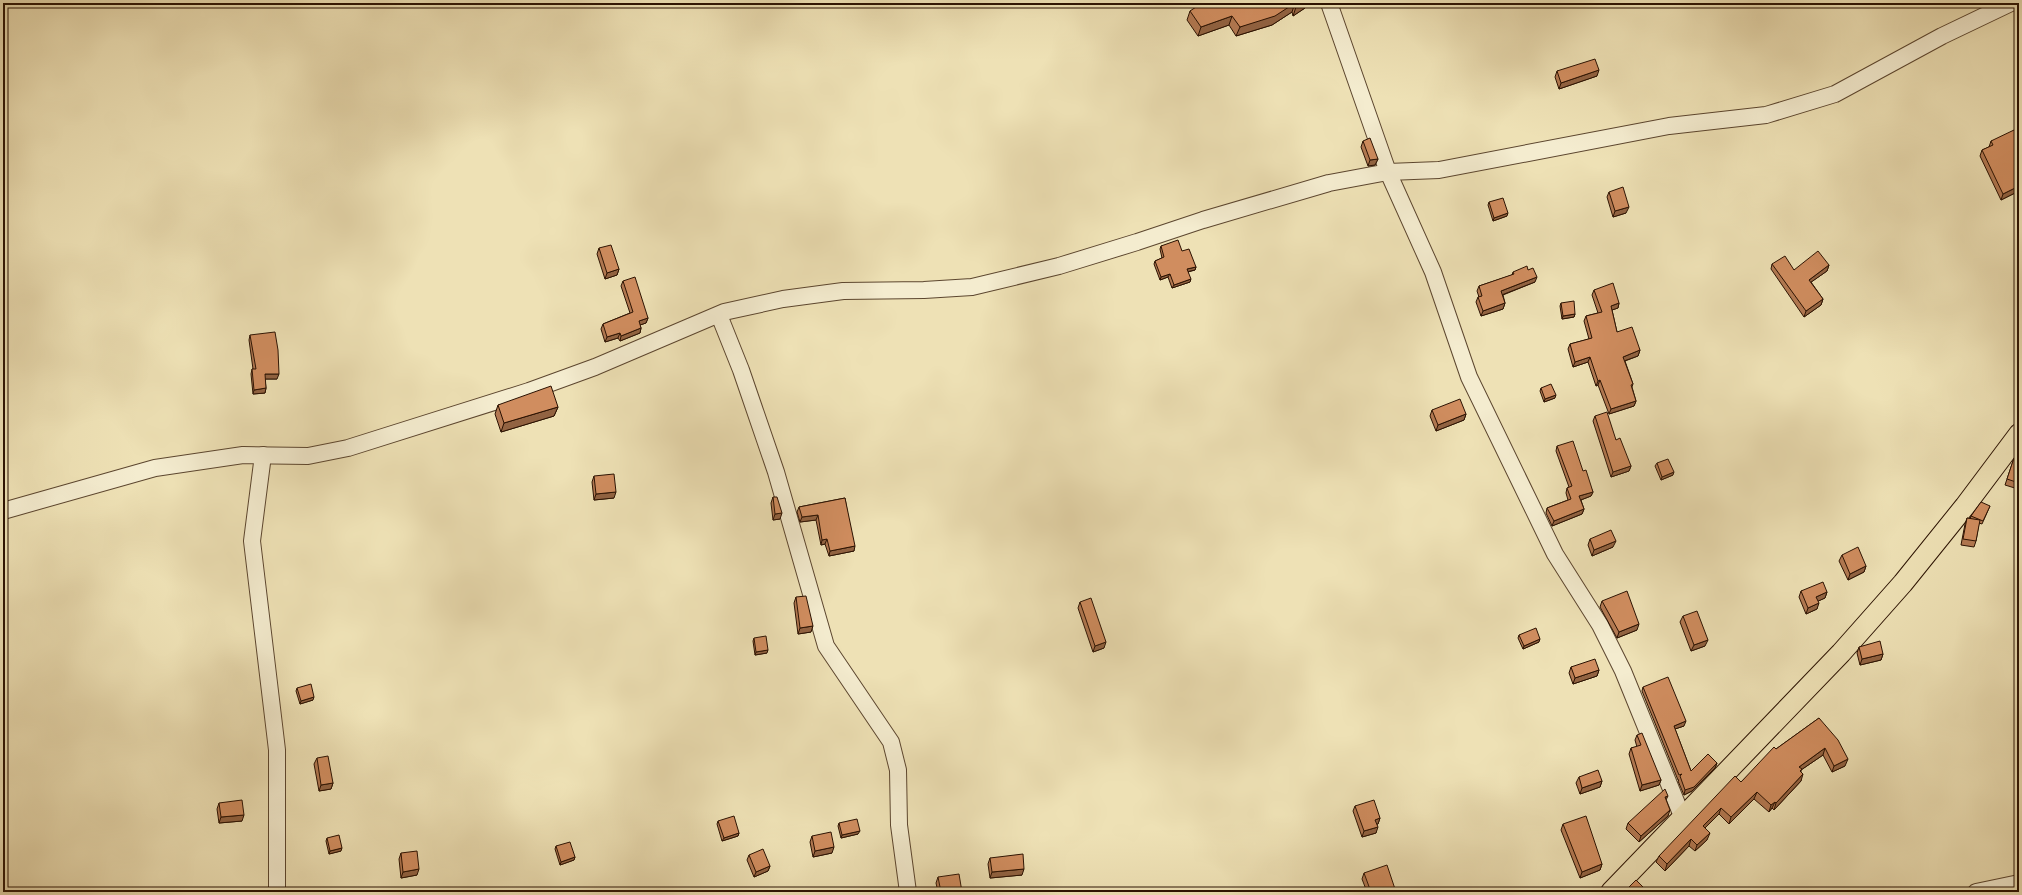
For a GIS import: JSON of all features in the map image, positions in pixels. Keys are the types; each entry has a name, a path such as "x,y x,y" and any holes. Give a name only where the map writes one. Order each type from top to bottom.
{"main road":[{"path":"1611,892 1682,816 1840,653 1903,583 1965,506 2019,434"}],"street":[{"path":"1329,3 1388,172 1433,272 1469,377 1555,554 1600,625 1623,671 1682,816"},
{"path":"3,511 155,468 243,455 308,456 348,448 529,391 595,367 719,315 783,299 843,291 924,290 972,287 1059,266 1203,220 1329,183 1388,172 1439,170 1669,126 1766,114 1835,94 1942,36 2011,3"},
{"path":"719,315 741,370 776,472 826,646 891,742 898,770 899,825 908,892"},
{"path":"263,455 252,541 277,750 277,892"},
{"path":"1976,892 2019,883"}],"building":[{"path":"1211,3 1295,3 1275,16 1240,27 1232,16 1201,27 1190,11 1196,7"},
{"path":"1295,3 1302,3 1296,7"},
{"path":"1595,59 1599,70 1561,83 1557,71"},
{"path":"2014,130 2019,141 2019,186 2003,194 1982,150 1993,145 1991,141"},
{"path":"1370,138 1378,159 1370,160 1363,141"},
{"path":"1623,187 1629,207 1615,211 1609,192"},
{"path":"1503,198 1508,213 1494,218 1489,202"},
{"path":"1178,240 1182,251 1189,249 1196,267 1187,269 1191,279 1174,285 1170,274 1161,277 1155,261 1164,257 1161,246"},
{"path":"611,245 619,269 607,273 599,248"},
{"path":"1818,251 1829,265 1809,280 1823,299 1806,311 1772,264 1785,256 1794,270"},
{"path":"1527,266 1528,270 1533,268 1537,277 1501,291 1505,303 1483,311 1478,297 1482,296 1479,286 1514,274 1513,272"},
{"path":"635,277 648,318 639,321 641,328 621,336 620,333 607,337 603,324 633,312 623,281"},
{"path":"1613,283 1619,303 1611,306 1617,332 1632,327 1640,350 1623,357 1633,384 1631,385 1636,401 1611,409 1600,380 1598,381 1590,357 1575,362 1570,344 1592,338 1586,316 1602,312 1594,290"},
{"path":"1574,301 1575,314 1563,316 1561,303"},
{"path":"275,332 278,350 279,374 265,374 266,388 254,390 252,369 256,369 250,335"},
{"path":"1551,384 1556,395 1545,399 1541,388"},
{"path":"551,386 558,407 504,423 498,405"},
{"path":"1460,399 1466,414 1438,425 1432,410"},
{"path":"1607,412 1616,440 1620,438 1631,466 1613,472 1595,416"},
{"path":"1573,441 1583,471 1586,470 1593,492 1579,496 1584,509 1554,521 1547,508 1571,499 1567,488 1572,486 1557,446"},
{"path":"2014,458 2019,459 2019,483 2007,479"},
{"path":"1668,459 1674,472 1662,477 1657,463"},
{"path":"614,474 616,492 596,494 594,476"},
{"path":"773,497 777,497 782,513 775,514"},
{"path":"845,498 855,546 830,551 827,539 822,540 818,515 802,517 799,507"},
{"path":"1981,502 1990,506 1983,521 1971,516"},
{"path":"1967,518 1980,520 1976,541 1963,539"},
{"path":"1611,530 1616,541 1594,550 1590,539"},
{"path":"1858,547 1866,566 1850,574 1842,555"},
{"path":"1823,582 1827,592 1816,597 1819,603 1808,608 1801,591"},
{"path":"1627,591 1639,624 1619,632 1602,601"},
{"path":"806,596 813,626 800,628 796,597"},
{"path":"1091,598 1106,642 1095,646 1080,602"},
{"path":"1697,611 1708,640 1694,645 1683,616"},
{"path":"1536,628 1540,639 1524,646 1519,635"},
{"path":"766,636 768,650 756,652 754,638"},
{"path":"1880,641 1883,654 1862,659 1859,647"},
{"path":"1595,659 1599,670 1575,678 1571,667"},
{"path":"1668,677 1686,721 1674,726 1691,771 1708,754 1717,763 1694,787 1685,790 1680,776 1682,774 1679,775 1643,687"},
{"path":"311,684 314,697 301,701 297,688"},
{"path":"1819,718 1838,740 1848,759 1834,766 1825,748 1799,767 1802,769 1800,771 1803,774 1776,803 1775,802 1771,805 1757,792 1731,817 1721,808 1703,826 1710,833 1697,845 1691,839 1667,864 1659,856 1735,776 1741,782 1774,747 1776,749"},
{"path":"1642,733 1661,780 1642,785 1631,748 1641,745 1637,735"},
{"path":"328,756 333,783 321,785 317,758"},
{"path":"1598,770 1602,781 1582,788 1579,777"},
{"path":"1665,789 1668,796 1665,797 1670,810 1641,836 1628,823"},
{"path":"242,800 244,815 221,817 219,803"},
{"path":"1374,800 1380,818 1375,820 1378,827 1364,831 1355,806"},
{"path":"734,816 739,833 724,838 718,821"},
{"path":"1586,816 1602,864 1582,872 1563,824"},
{"path":"857,819 860,831 842,835 839,823"},
{"path":"831,832 834,847 815,851 812,836"},
{"path":"339,835 342,848 330,851 327,838"},
{"path":"570,842 575,857 561,862 556,846"},
{"path":"763,849 770,866 756,872 749,855"},
{"path":"417,851 419,869 403,872 401,853"},
{"path":"1023,854 1024,869 992,872 990,858"},
{"path":"1387,865 1395,889 1388,892 1371,892 1364,873"},
{"path":"959,874 962,892 941,892 938,877"},
{"path":"1636,880 1645,889 1642,892 1624,892"}]}
